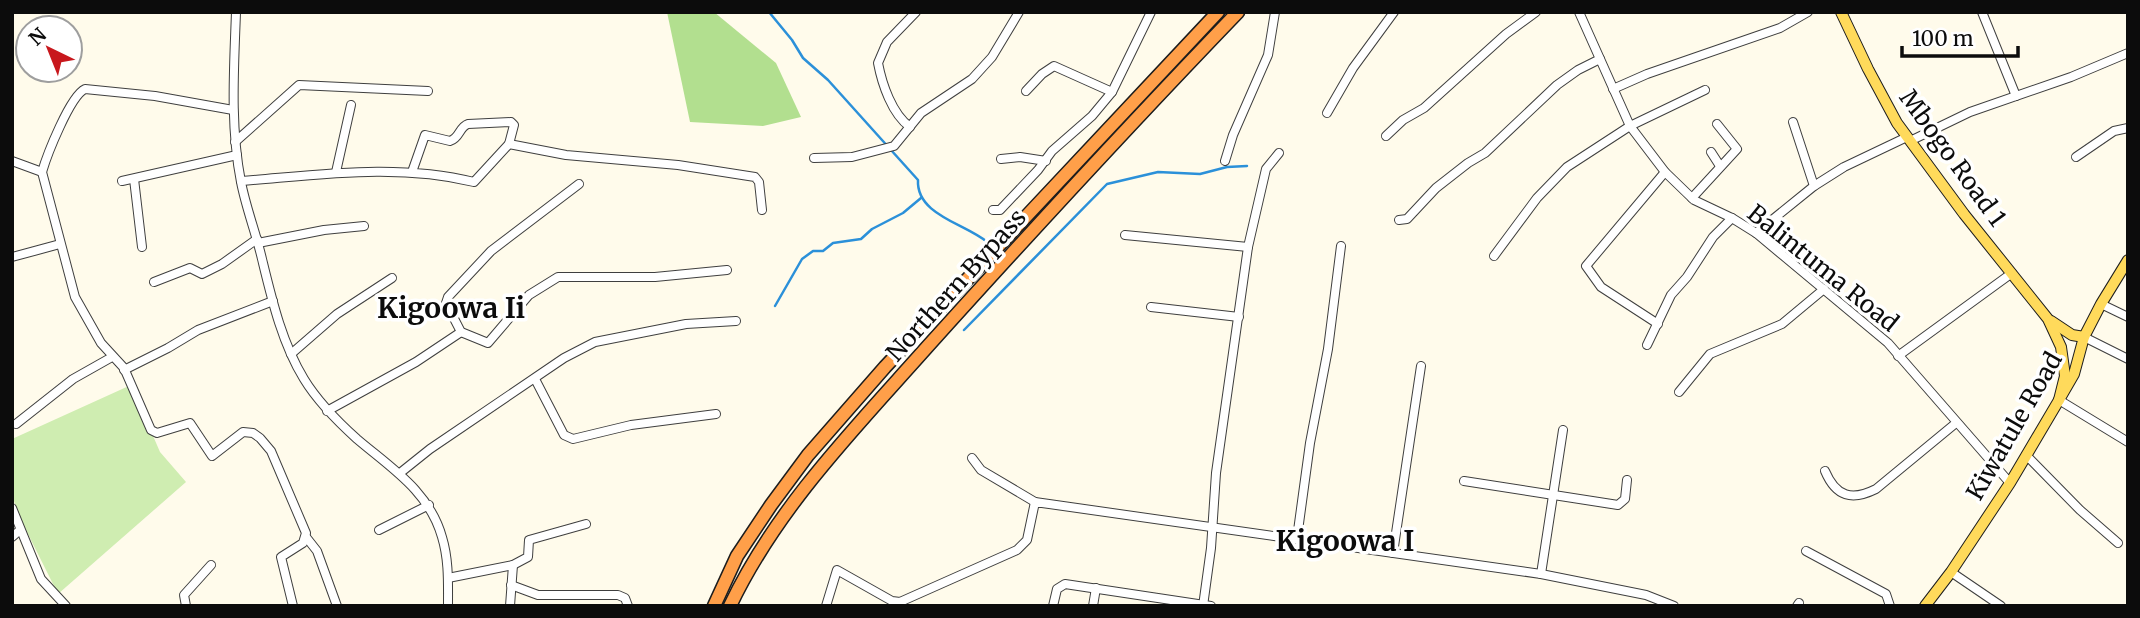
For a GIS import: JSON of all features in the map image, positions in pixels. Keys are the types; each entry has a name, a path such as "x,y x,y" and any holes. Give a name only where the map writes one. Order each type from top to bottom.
{"highway":[{"name":"Northern Bypass","path":"714,606 737,556 808,456 885,367 1218,12"},
{"name":"Northern Bypass","path":"730,606 757,558 819,469 990,276 1238,12"}],"main road":[{"name":"Mbogo Road 1","path":"1841,12 1868,69 1908,139 2048,319 2061,347 2064,367 2065,376 2059,400"},
{"name":"Kiwatule Road","path":"1925,606 1951,572 2010,482 2059,400 2074,374 2084,337 2128,260"},
{"name":"Mbogo Road 1","path":"2048,319 2071,335 2084,337"}],"street":[{"path":"236,12 233,110 241,181 273,301 291,354 309,387 327,411 400,473 429,505 442,535 447,556 447,606"},
{"path":"910,127 894,108 878,63 887,42 916,12"},
{"path":"814,158 847,157 891,148 897,144 936,102 948,97 972,79 992,57 1019,12"},
{"path":"993,210 1000,210 1046,161 1052,151 1092,116 1112,92 1151,12"},
{"path":"1225,161 1233,135 1268,55 1275,12"},
{"path":"1327,113 1353,68 1394,12"},
{"path":"1386,136 1403,120 1424,108 1506,34 1536,12"},
{"name":"Balintuma Road","path":"1579,12 1630,126 1665,172 1692,198 1756,233 1888,343 2010,482"},
{"path":"1613,89 1647,74 1780,28 1808,12"},
{"path":"1982,12 2015,96"},
{"path":"1756,233 1814,186 1844,167 1970,112 2071,78 2128,53"},
{"path":"1399,220 1408,219 1436,188 1485,153 1557,85 1600,59"},
{"path":"1026,91 1054,66 1112,92"},
{"path":"235,142 299,85 428,91"},
{"path":"233,110 155,96 82,90 48,154 42,172 75,297 101,344 124,370 155,433 190,423 212,456 243,432 253,433 264,442 271,451 306,537 317,551 337,606"},
{"path":"1494,256 1537,198 1567,167 1630,126 1705,90"},
{"path":"337,172 351,105"},
{"path":"241,181 337,172 412,172 474,182 509,144 514,125 511,122 465,124 458,137 450,141 425,135 412,172"},
{"path":"1793,122 1814,186"},
{"path":"1692,198 1737,149 1717,124"},
{"path":"2076,157 2114,131 2128,128"},
{"path":"509,144 566,155 678,164 754,177 759,182 762,210"},
{"path":"1711,152 1720,166"},
{"path":"1054,606 1057,589 1062,584 1206,605 1216,473 1248,247 1266,169 1279,153"},
{"path":"122,181 237,155"},
{"path":"1002,159 1046,161"},
{"path":"12,161 42,172"},
{"path":"1658,324 1601,287 1586,266 1665,172"},
{"path":"134,179 142,247"},
{"path":"579,184 491,251 448,297 446,303 461,332 488,343 528,295 558,276 655,277 727,270"},
{"path":"1647,345 1671,295 1687,277 1713,237 1732,218"},
{"path":"154,282 190,268 202,274 213,270 258,241 364,226"},
{"path":"1125,235 1248,247"},
{"path":"12,257 60,244"},
{"path":"1297,538 1310,443 1328,349 1341,246"},
{"path":"1898,356 2012,273"},
{"path":"291,354 337,314 392,278"},
{"path":"1679,392 1710,354 1782,324 1824,289"},
{"path":"124,370 198,330 273,301"},
{"path":"2101,304 2128,317"},
{"path":"1151,307 1239,317"},
{"path":"400,473 430,449 578,350 606,338 686,324 737,321"},
{"path":"327,411 416,362 461,332"},
{"path":"2084,337 2128,359"},
{"path":"16,424 73,379 112,357"},
{"path":"1393,553 1421,366"},
{"path":"535,380 564,435 573,439 631,425 716,414"},
{"path":"2059,400 2128,442"},
{"path":"1825,471 1832,486 1848,496 1862,496 1876,489 1956,423"},
{"path":"1541,574 1563,430"},
{"path":"2026,456 2118,542"},
{"path":"972,458 982,470 1035,502 1541,574 1646,595 1674,606"},
{"path":"1464,481 1618,505 1625,499 1627,480"},
{"path":"825,606 837,570 892,601 900,602 1017,550 1027,540 1035,502"},
{"path":"379,530 429,505"},
{"path":"12,508 41,579 66,606"},
{"path":"448,578 513,565 528,557 529,540 586,524"},
{"path":"12,537 20,530"},
{"path":"293,606 281,557 303,543 306,537"},
{"path":"1806,551 1886,594 1890,606"},
{"path":"186,606 184,595 211,565"},
{"path":"510,606 513,565"},
{"path":"1951,572 2001,606"},
{"path":"511,585 538,595 618,595 625,598 628,606"},
{"path":"1093,606 1096,589"}],"green space":[{"path":"667,12 714,12 776,63 801,117 763,126 690,122"},
{"path":"131,385 160,452 186,482 58,594 12,496 12,439"}],"waterway":[{"path":"769,12 803,58 828,80 918,180 925,202 933,210 987,242"},
{"path":"964,330 1107,184 1158,172 1200,174 1227,167 1247,166"},
{"path":"775,306 802,259 813,251 823,251 833,243 861,239 872,229 903,213 921,198"}],"district":[{"name":"Kigoowa Ii","path":"451,308"},
{"name":"Kigoowa I","path":"1345,541"}]}
